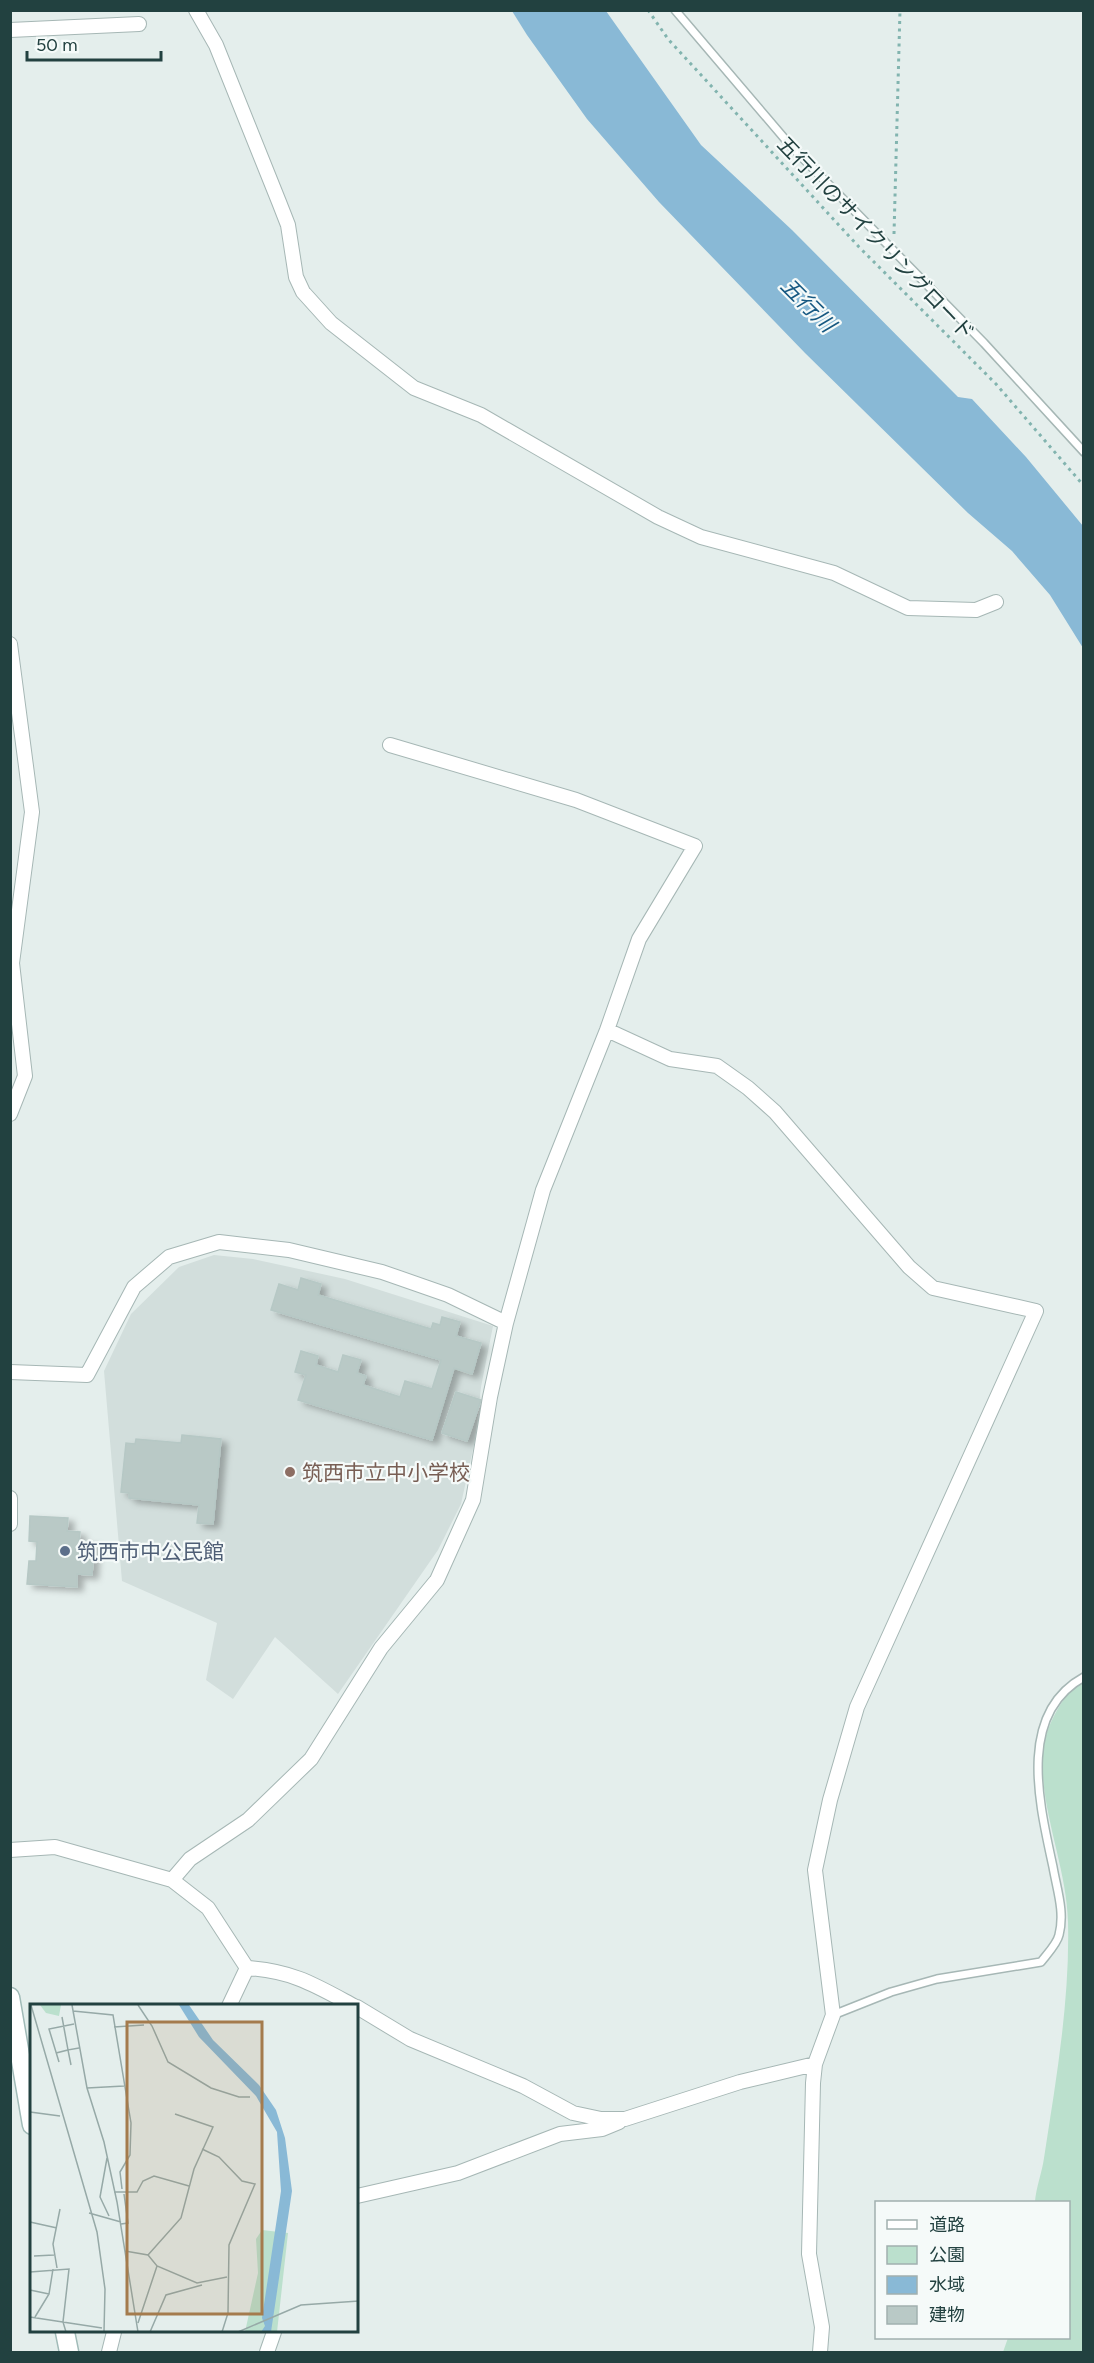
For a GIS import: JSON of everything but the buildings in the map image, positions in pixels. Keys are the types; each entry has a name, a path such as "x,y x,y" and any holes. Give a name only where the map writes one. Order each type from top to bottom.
{"street":[{"path":"196,10 216,45 288,225 296,277 303,292 332,323 414,388 481,415 658,517 701,537 834,573 908,609 976,610 996,602"},
{"path":"10,30 139,24"},
{"path":"10,644 32,812 12,963 24,1076 10,1114"},
{"path":"172,1880 190,1859 248,1820 310,1759 381,1648 437,1580 473,1500 490,1398 506,1323 543,1190 607,1030 639,939 695,846 576,800 390,745"},
{"path":"607,1030 669,1059 717,1066 748,1088 775,1112 909,1267 933,1288 1036,1311 856,1707 830,1800 815,1870 833,2016 815,2064 809,2254 822,2327 820,2352"},
{"path":"10,1372 87,1375 134,1287 169,1257 219,1242 289,1250 382,1272 448,1295 506,1323"},
{"path":"10,1498 10,1524"},
{"path":"10,1850 55,1846 172,1880 208,1908 247,1968"},
{"path":"230,2004 247,1968"},
{"path":"247,1968 276,1970 302,1978 350,2004"},
{"path":"10,1997 30,2113"},
{"path":"358,2008 410,2039 523,2086 573,2113 601,2119 625,2119"},
{"path":"358,2196 458,2173 560,2134 602,2129 625,2119 740,2082 815,2064"},
{"path":"65,2333 69,2352"},
{"path":"109,2352 114,2333"},
{"path":"267,2352 273,2333"}],"lane":[{"path":"675,10 790,145 992,352 1083,452"},
{"path":"833,2016 891,1992 937,1979 1041,1962 1059,1938 1062,1914 1043,1821 1039,1746 1044,1722 1068,1686 1083,1677"}],"path":[{"name":"五行川のサイクリングロード","path":"648,10 676,48 859,247 996,384 1083,486"},
{"path":"894,250 900,10"}],"shaded area":[{"name":"筑西市立中小学校","path":"214,1255 253,1259 345,1279 493,1326 481,1387 475,1440 461,1504 438,1550 338,1694 275,1637 233,1699 206,1680 217,1623 122,1581 104,1371 131,1314 179,1267"}],"green space":[{"path":"1083,1683 1083,2352 1003,2352 1008,2339 1070,2339 1070,2201 1035,2201 1057,2070 1068,1952 1066,1901 1048,1814 1043,1750 1047,1732 1056,1712 1076,1687"}],"water":[{"name":"五行川","path":"512,11 606,11 701,145 792,230 958,397 972,399 1026,457 1083,526 1083,648 1050,595 1012,551 968,513 805,353 659,202 587,119"}],"place":[{"name":"筑西市立中小学校","path":"290,1472"},
{"name":"筑西市中公民館","path":"65,1551"}]}
